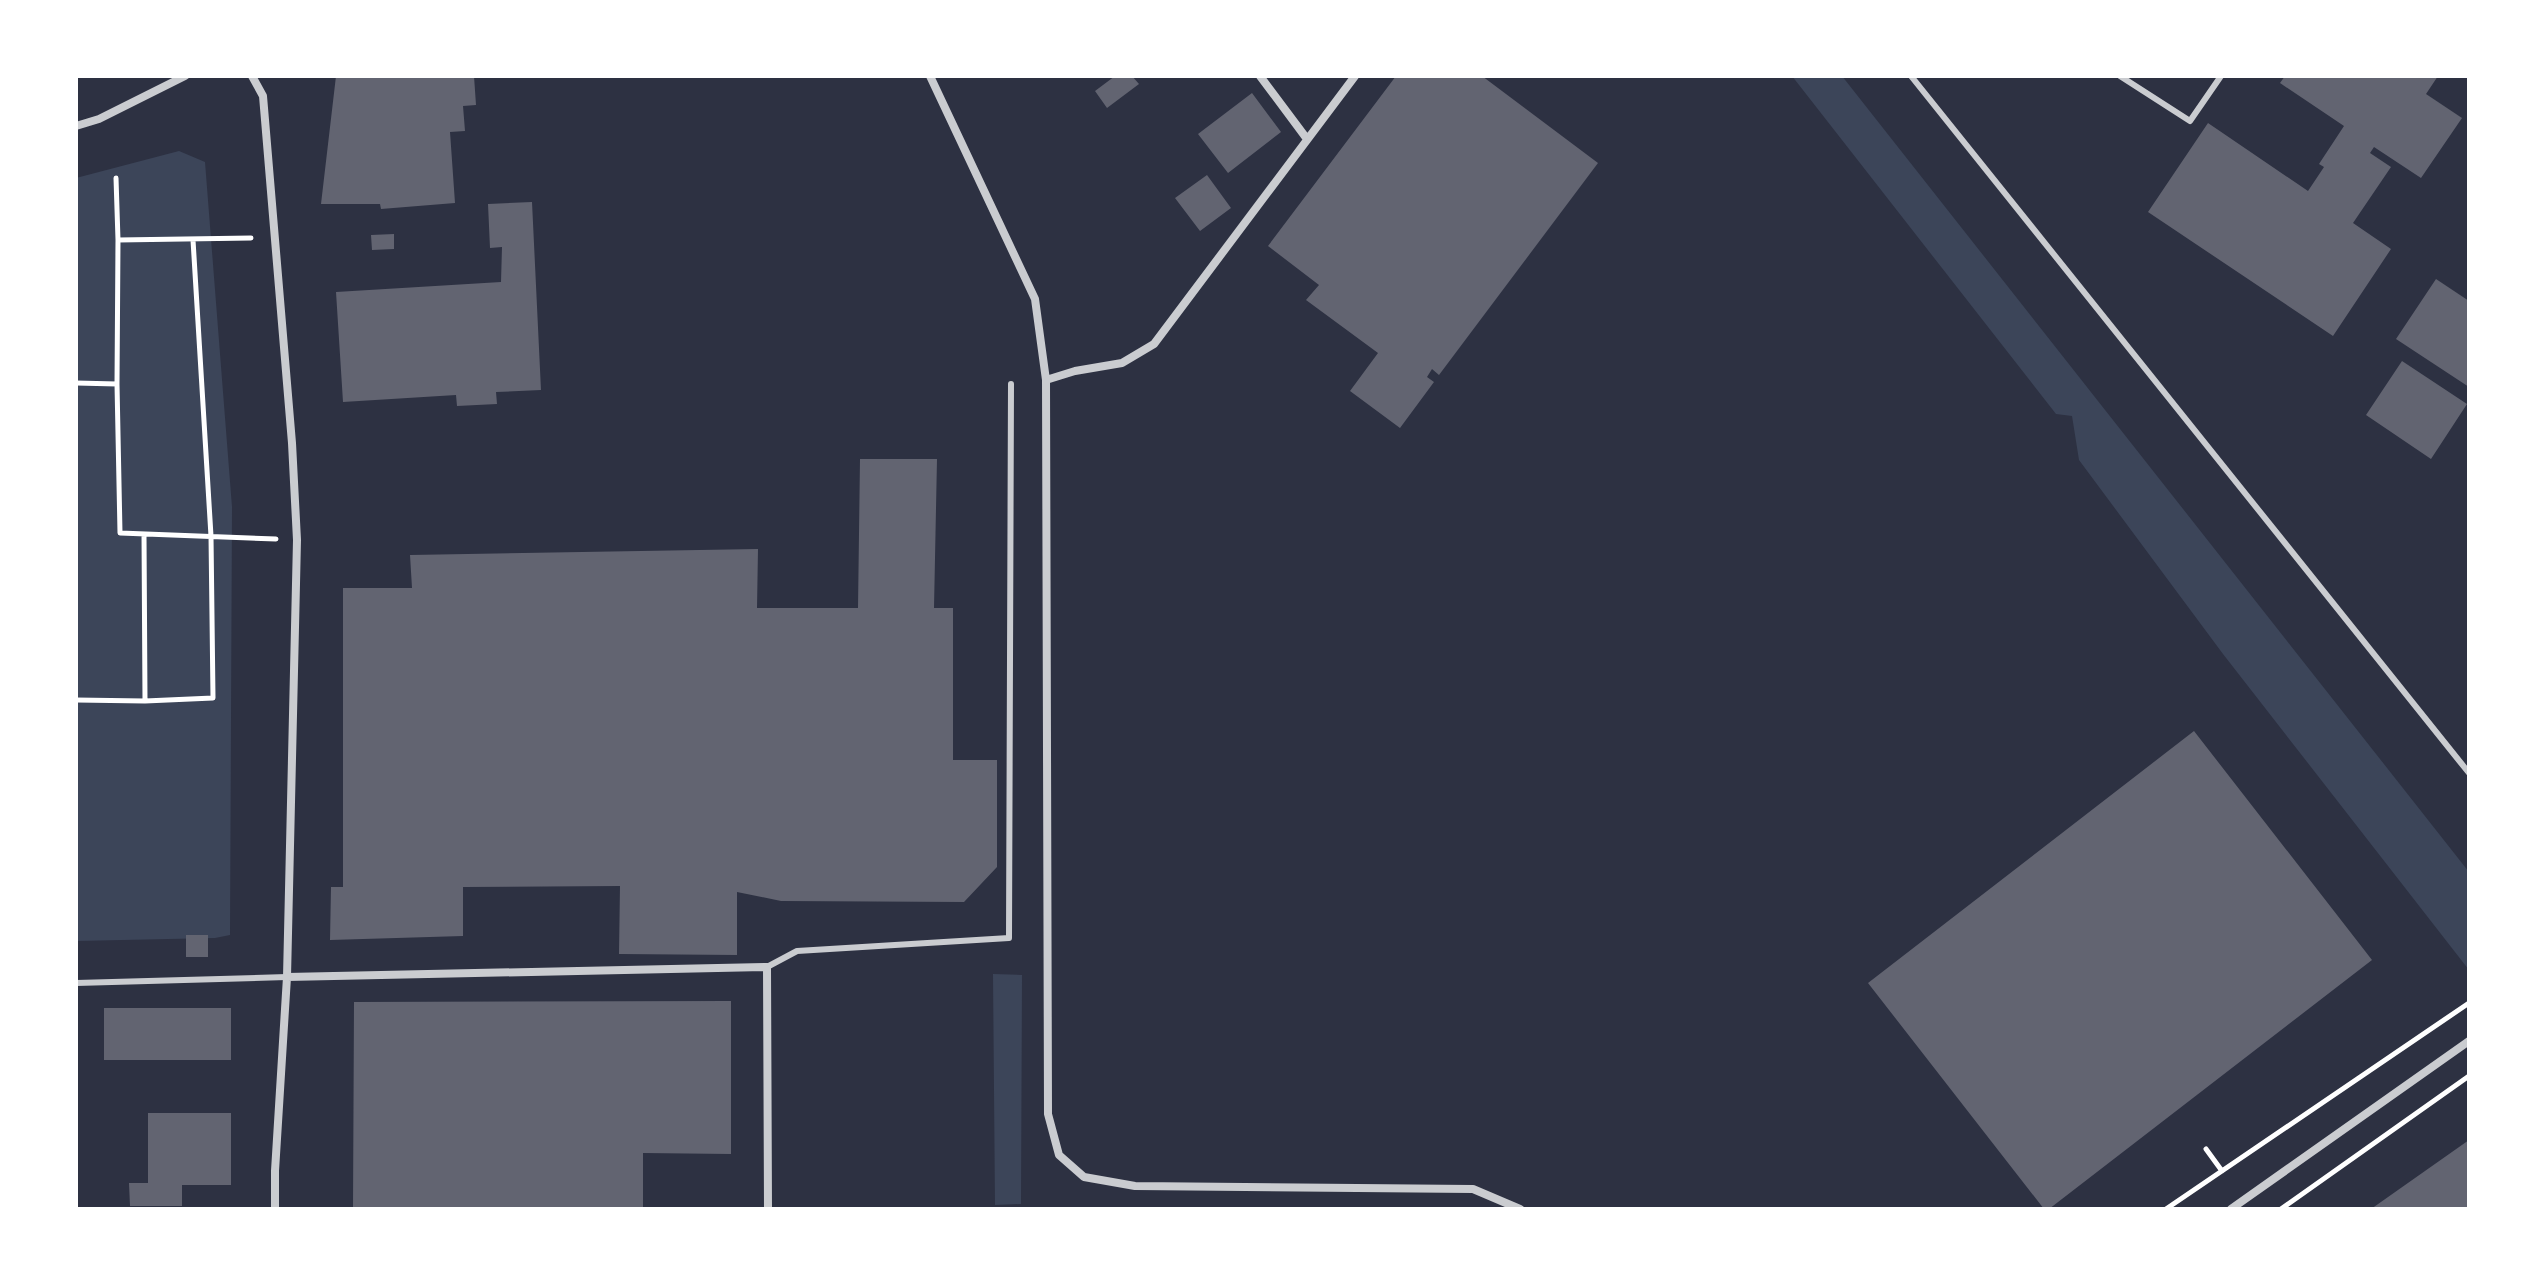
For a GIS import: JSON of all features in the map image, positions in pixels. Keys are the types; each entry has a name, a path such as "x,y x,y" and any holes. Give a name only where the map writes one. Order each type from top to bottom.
{"street":[{"path":"76,126 99,119 185,76"},
{"path":"252,76 263,96 292,443 297,540 287,977 275,1209"},
{"path":"930,76 1035,299 1046,380 1048,1114 1059,1155 1084,1177 1135,1186 1473,1189 1520,1209"},
{"path":"1260,76 1307,139"},
{"path":"1046,380 1075,371 1122,363 1154,344 1355,76"},
{"path":"287,977 767,967 768,1209"},
{"path":"2231,1209 2469,1041"}],"lane":[{"path":"1911,76 2469,773"},
{"path":"2120,76 2190,121 2221,76"},
{"path":"767,967 797,951 1009,938 1011,384"},
{"path":"76,983 287,977"}],"path":[{"path":"116,178 120,533 297,540"},
{"path":"118,240 276,237"},
{"path":"76,700 213,698 211,536 193,240"},
{"path":"76,383 117,384"},
{"path":"144,534 145,701"},
{"path":"2166,1209 2469,1003"},
{"path":"2281,1209 2469,1076"},
{"path":"2206,1149 2222,1171"}],"shaded area":[{"path":"1792,76 1842,76 2469,872 2469,970 2223,654 2079,460 2072,416 2056,414"},
{"path":"179,151 205,162 232,507 230,935 215,938 76,941 76,178"},
{"path":"993,974 1022,975 1021,1204 995,1205"}],"building":[{"path":"336,76 474,76 476,105 463,106 465,131 450,132 455,203 381,209 380,204 321,204"},
{"path":"1115,76 1132,76 1139,84 1107,108 1095,91"},
{"path":"1396,76 1482,76 1598,163 1439,375 1432,369 1427,377 1434,382 1400,428 1350,391 1378,353 1306,300 1319,285 1268,246"},
{"path":"2285,76 2438,76 2426,94 2462,118 2421,178 2374,147 2370,153 2391,167 2353,223 2391,249 2333,336 2148,212 2208,123 2308,191 2324,167 2319,164 2344,126 2280,83"},
{"path":"1252,93 1281,132 1228,173 1198,134"},
{"path":"1207,175 1231,208 1200,231 1175,198"},
{"path":"532,202 541,390 496,392 497,404 457,406 456,395 343,402 336,292 501,282 502,247 490,248 488,204"},
{"path":"394,234 394,249 372,250 371,235"},
{"path":"2436,279 2469,301 2469,387 2396,339"},
{"path":"2402,361 2467,404 2431,459 2366,415"},
{"path":"860,459 937,459 934,608 953,608 953,760 997,760 997,867 964,902 781,901 737,892 737,955 619,954 620,886 463,887 463,936 330,940 331,887 343,887 343,588 412,588 410,555 758,549 757,608 858,608"},
{"path":"2194,731 2372,960 2049,1209 2044,1209 1868,983"},
{"path":"186,935 208,935 208,957 186,957"},
{"path":"731,1001 731,1154 643,1153 643,1209 353,1209 354,1002"},
{"path":"104,1008 231,1008 231,1060 104,1060"},
{"path":"148,1113 231,1113 231,1185 182,1185 182,1206 130,1206 129,1183 148,1183"},
{"path":"2469,1140 2469,1209 2371,1209"}]}
